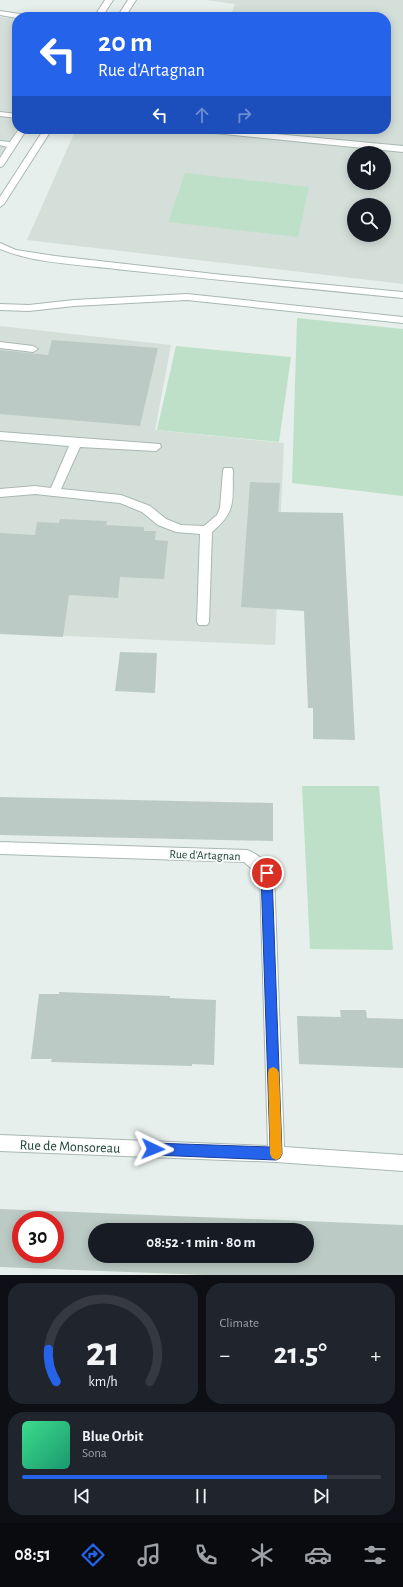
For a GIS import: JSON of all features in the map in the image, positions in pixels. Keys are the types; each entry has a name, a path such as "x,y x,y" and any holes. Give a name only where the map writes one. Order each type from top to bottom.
{"street":[{"path":"101,12 109,0"},
{"path":"124,12 132,0"},
{"path":"0,13 12,15"},
{"path":"0,114 12,115"},
{"path":"0,164 20,134"},
{"path":"0,204 45,134"},
{"path":"247,134 403,149"},
{"path":"0,143 12,145"},
{"path":"0,246 14,252 55,259 223,278 403,295"},
{"path":"0,307 29,308 74,303 187,297 403,320"},
{"path":"0,345 33,349"},
{"path":"0,436 76,443 156,447"},
{"path":"54,492 76,443"},
{"path":"0,493 35,490 122,499 146,509 162,522 180,529 206,530 221,518 226,508 228,471"},
{"path":"203,622 206,530"},
{"name":"Rue d'Artagnan","path":"0,848 247,856 267,873 276,1154"},
{"name":"Rue de Monsoreau","path":"0,1143 276,1154 403,1163"}],"shaded area":[{"path":"207,0 403,0 403,284 27,240 74,134 391,134 391,12 232,12 235,4"},
{"path":"0,17 12,18 12,134 14,134 0,165"},
{"path":"0,326 171,345 155,430 284,443 275,645 0,633"}],"green space":[{"path":"185,173 309,187 298,237 168,222"},
{"path":"297,318 403,329 403,496 292,483"},
{"path":"176,346 291,357 279,442 157,430"},
{"path":"302,786 379,786 393,950 310,949"}],"building":[{"path":"52,340 158,348 140,426 0,414 0,350 48,355"},
{"path":"250,482 280,483 278,512 343,513 355,740 313,739 313,708 308,708 304,611 241,607"},
{"path":"60,519 107,521 106,525 144,527 144,531 156,531 155,540 168,541 164,579 120,577 118,598 69,595 63,637 0,634 0,533 35,535 37,522 59,523"},
{"path":"120,652 157,653 155,693 115,691"},
{"path":"0,797 273,803 273,841 0,835"},
{"path":"59,992 170,996 170,998 216,1000 214,1065 192,1064 192,1066 51,1062 52,1059 31,1059 39,994 59,994"},
{"path":"340,1010 366,1010 367,1018 403,1019 403,1068 299,1064 297,1016 341,1017"},
{"path":"0,1209 50,1211 12,1211 12,1263 64,1263 64,1212 403,1225 403,1275 205,1275 0,1267"}],"slow traffic":[{"path":"273,1073 276,1154"}],"route":[{"path":"153,1149 276,1154 267,873"}]}
